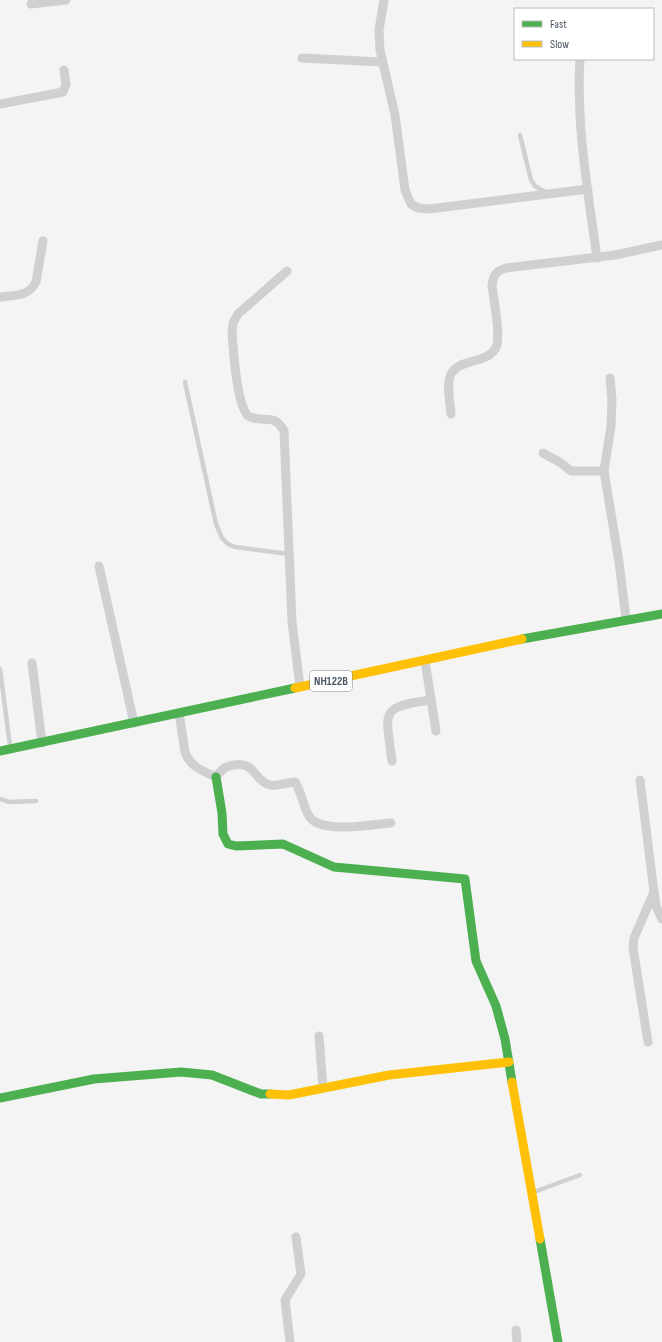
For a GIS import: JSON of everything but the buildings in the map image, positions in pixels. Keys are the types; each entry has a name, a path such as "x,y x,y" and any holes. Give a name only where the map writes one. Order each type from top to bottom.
{"main road":[{"name":"NH122B","path":"0,751 179,712 626,619 662,614"},
{"path":"216,777 222,812 223,834 228,844 236,846 283,844 334,867 465,879 476,961 501,1020 558,1342"},
{"path":"0,1098 94,1079 181,1072 212,1075 261,1094 289,1095 389,1075 509,1062"}],"street":[{"path":"31,4 66,0"},
{"path":"384,0 380,30 382,62 395,115 405,190 411,204 418,208 429,209 588,189"},
{"path":"302,58 382,62"},
{"path":"580,60 580,114 597,258"},
{"path":"0,104 63,92 66,84 64,70"},
{"path":"0,297 25,294 33,288 36,282 43,241"},
{"path":"451,414 449,384 451,373 458,367 494,352 497,343 492,286 493,277 497,271 506,268 597,258 662,245"},
{"path":"287,271 238,314 233,322 232,332 239,393 244,413 249,417 274,420 280,424 284,431 292,622 300,688"},
{"path":"610,378 612,426 604,472 619,562 626,619"},
{"path":"543,453 562,462 571,471 604,472"},
{"path":"98,566 134,723"},
{"path":"425,661 436,731"},
{"path":"32,664 42,743"},
{"path":"392,761 388,715 393,708 401,705 431,700"},
{"path":"179,712 187,758 193,766 216,777 225,767 241,763 249,767 261,780 269,784 295,782 300,789 309,816 314,822 322,826 332,827 391,823"},
{"path":"640,780 656,906 662,919"},
{"path":"648,1042 632,948 634,938 654,892"},
{"path":"319,1036 323,1088"},
{"path":"290,1342 285,1300 301,1274 296,1237"},
{"path":"516,1330 517,1342"}],"lane":[{"path":"520,135 531,180 535,186 547,193"},
{"path":"186,382 210,505 222,538 234,547 289,554"},
{"path":"0,669 10,750"},
{"path":"0,798 9,802 36,801"},
{"path":"532,1192 580,1175"}],"traffic: fast":[{"path":"522,639 662,614"},
{"path":"0,751 295,688"},
{"path":"216,777 222,813 223,834 228,844 236,846 283,844 334,867 465,879 476,961 496,1006 505,1039 512,1082"},
{"path":"0,1098 94,1079 181,1072 212,1075 261,1094 270,1094"},
{"path":"540,1239 558,1342"}],"traffic: slow":[{"path":"295,688 522,639"},
{"path":"270,1094 289,1095 389,1075 509,1062"},
{"path":"512,1082 540,1239"}]}
